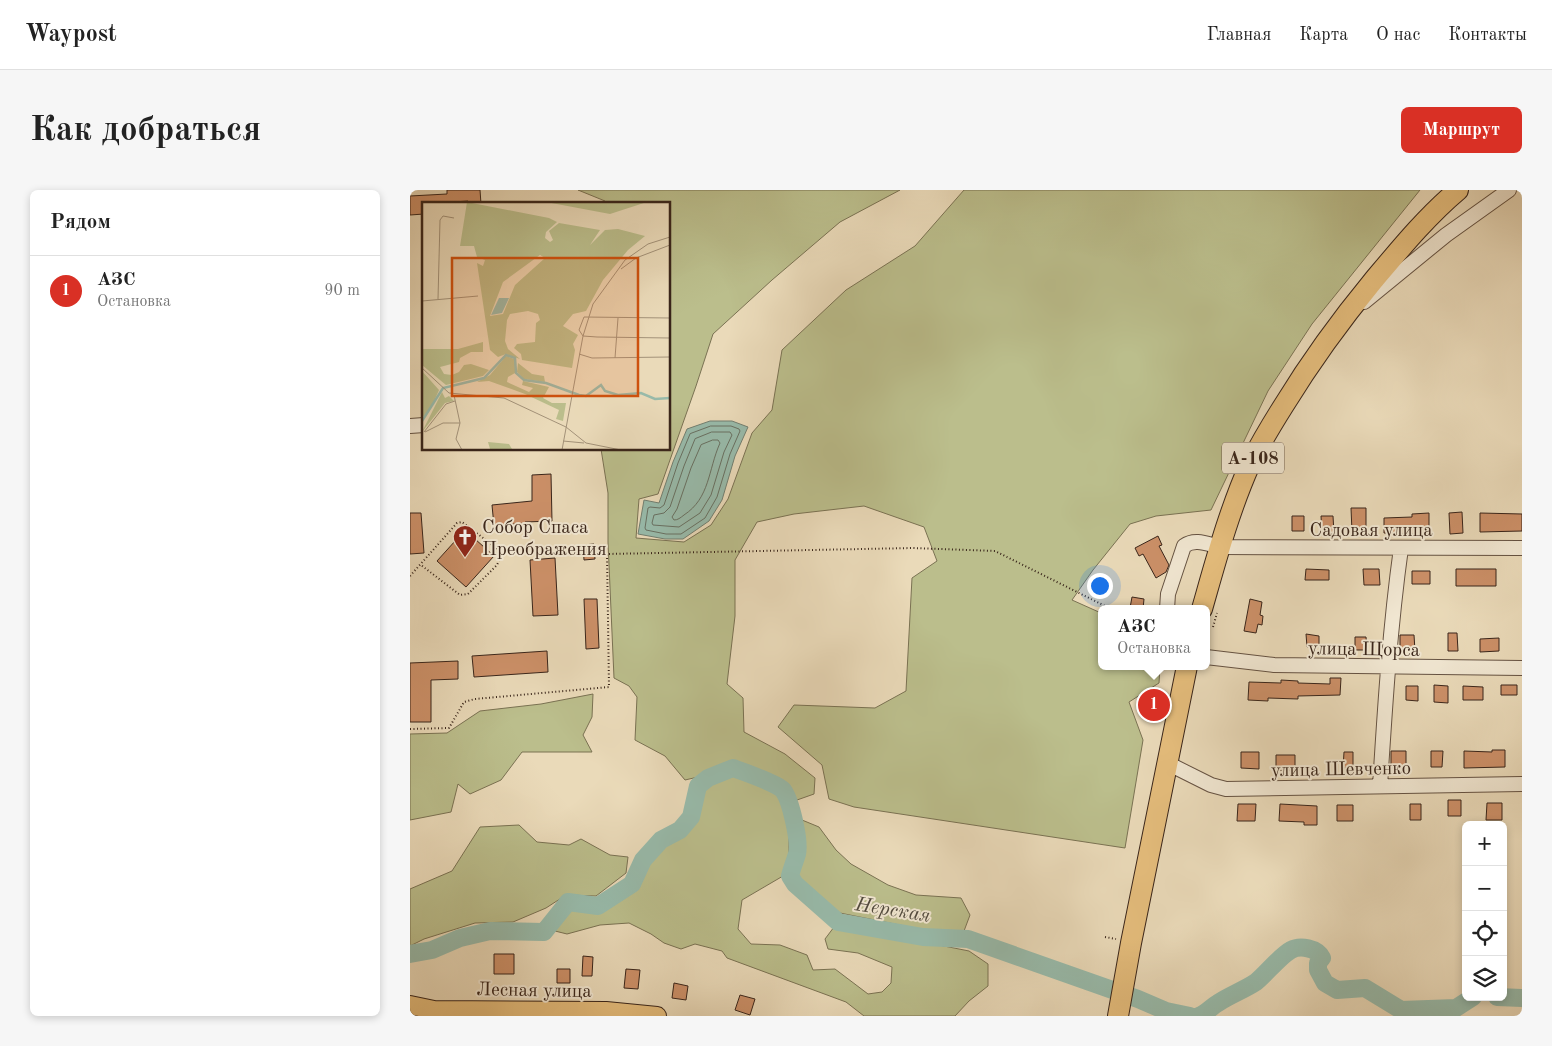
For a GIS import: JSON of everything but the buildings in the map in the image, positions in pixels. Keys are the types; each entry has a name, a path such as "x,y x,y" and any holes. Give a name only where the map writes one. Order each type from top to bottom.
{"highway":[{"name":"А-108","path":"1210,610 1220,547 1238,494 1251,463 1295,386 1338,323 1412,234 1458,190"},
{"path":"1118,1016 1131,942 1186,670"}],"main road":[{"name":"Лесная улица","path":"417,1010 606,1011 657,1016"}],"street":[{"path":"1338,323 1446,235 1509,190"},
{"name":"Садовая улица","path":"1167,605 1168,594 1184,546 1189,542 1197,541 1220,547 1522,548"},
{"path":"1380,786 1388,667 1401,548"},
{"name":"улица Щорса","path":"1210,657 1274,665 1522,668"},
{"name":"улица Шевченко","path":"1167,763 1212,785 1226,789 1522,784"}],"path":[{"path":"410,576 457,523 462,522 499,550 501,556 497,564 468,594 460,595 421,565"},
{"path":"410,729 449,728 464,702 475,699 609,687 607,554 913,548 995,552 1103,605"},
{"path":"1210,610 1213,628"}],"green space":[{"path":"578,190 900,190 840,222 713,334 658,494 639,499 636,538 684,542 711,525 728,499 752,433 772,410 782,350 846,290 915,246 964,190 1420,190 1312,324 1268,391 1211,510 1156,516 1130,524 1093,570 1072,600 1098,612 1098,670 1160,670 1159,683 1129,702 1143,740 1125,848 854,807 829,799 822,765 778,727 794,705 875,708 906,691 912,578 937,561 924,527 864,506 794,514 757,522 735,560 735,616 727,684 743,698 744,732 785,754 815,778 814,794 797,800 784,786 729,762 698,777 685,780 665,756 635,740 637,697 629,686 614,678 608,542 608,493 601,450 670,450 670,202 605,201"},
{"path":"593,694 592,717 583,735 592,752 522,752 501,780 470,794 458,784 451,812 410,820 410,734 447,733 480,711 541,704"},
{"path":"734,775 778,793 789,828 789,853 783,876 742,900 738,929 751,944 780,945 807,955 813,970 835,969 868,994 882,992 891,983 892,967 858,953 828,949 825,939 834,927 924,942 969,951 988,964 988,986 969,1001 955,1016 864,1016 846,1002 727,958 722,951 695,944 681,949 664,943 629,923 600,925 567,934 555,931 563,915 572,908 599,911 635,888 647,862 664,845 682,836 692,824 701,805 704,788"},
{"path":"802,820 819,827 836,850 851,864 888,885 916,895 961,898 970,915 964,931 929,931 840,913 802,882 795,872 804,857"},
{"path":"519,825 537,842 569,845 581,839 610,855 628,857 626,873 596,896 566,895 546,908 513,922 475,923 424,939 410,946 410,889 452,871 480,827"}],"water":[{"path":"710,421 732,421 748,427 735,456 722,500 709,521 683,539 665,539 638,534 644,500 659,503 687,429"}],"waterway":[{"name":"Нерская","path":"410,954 432,950 460,938 490,931 544,932 568,902 598,906 632,884 643,860 661,840 680,830 691,817 698,786 708,778 733,768 767,781 783,790 792,812 798,848 790,876 795,884 838,922 923,937 968,939 1138,999 1166,1011 1190,1016"},
{"name":"Нерская","path":"1199,1016 1256,982 1295,948 1308,948 1320,955 1322,958 1318,963 1318,970 1325,983 1337,990 1365,988 1401,1010 1456,1008 1467,1001"},
{"name":"Нерская","path":"1507,997 1522,998"}],"place":[{"name":"Собор Спаса Преображения","path":"465,558"},
{"name":"АЗС","path":"1154,705"}]}
